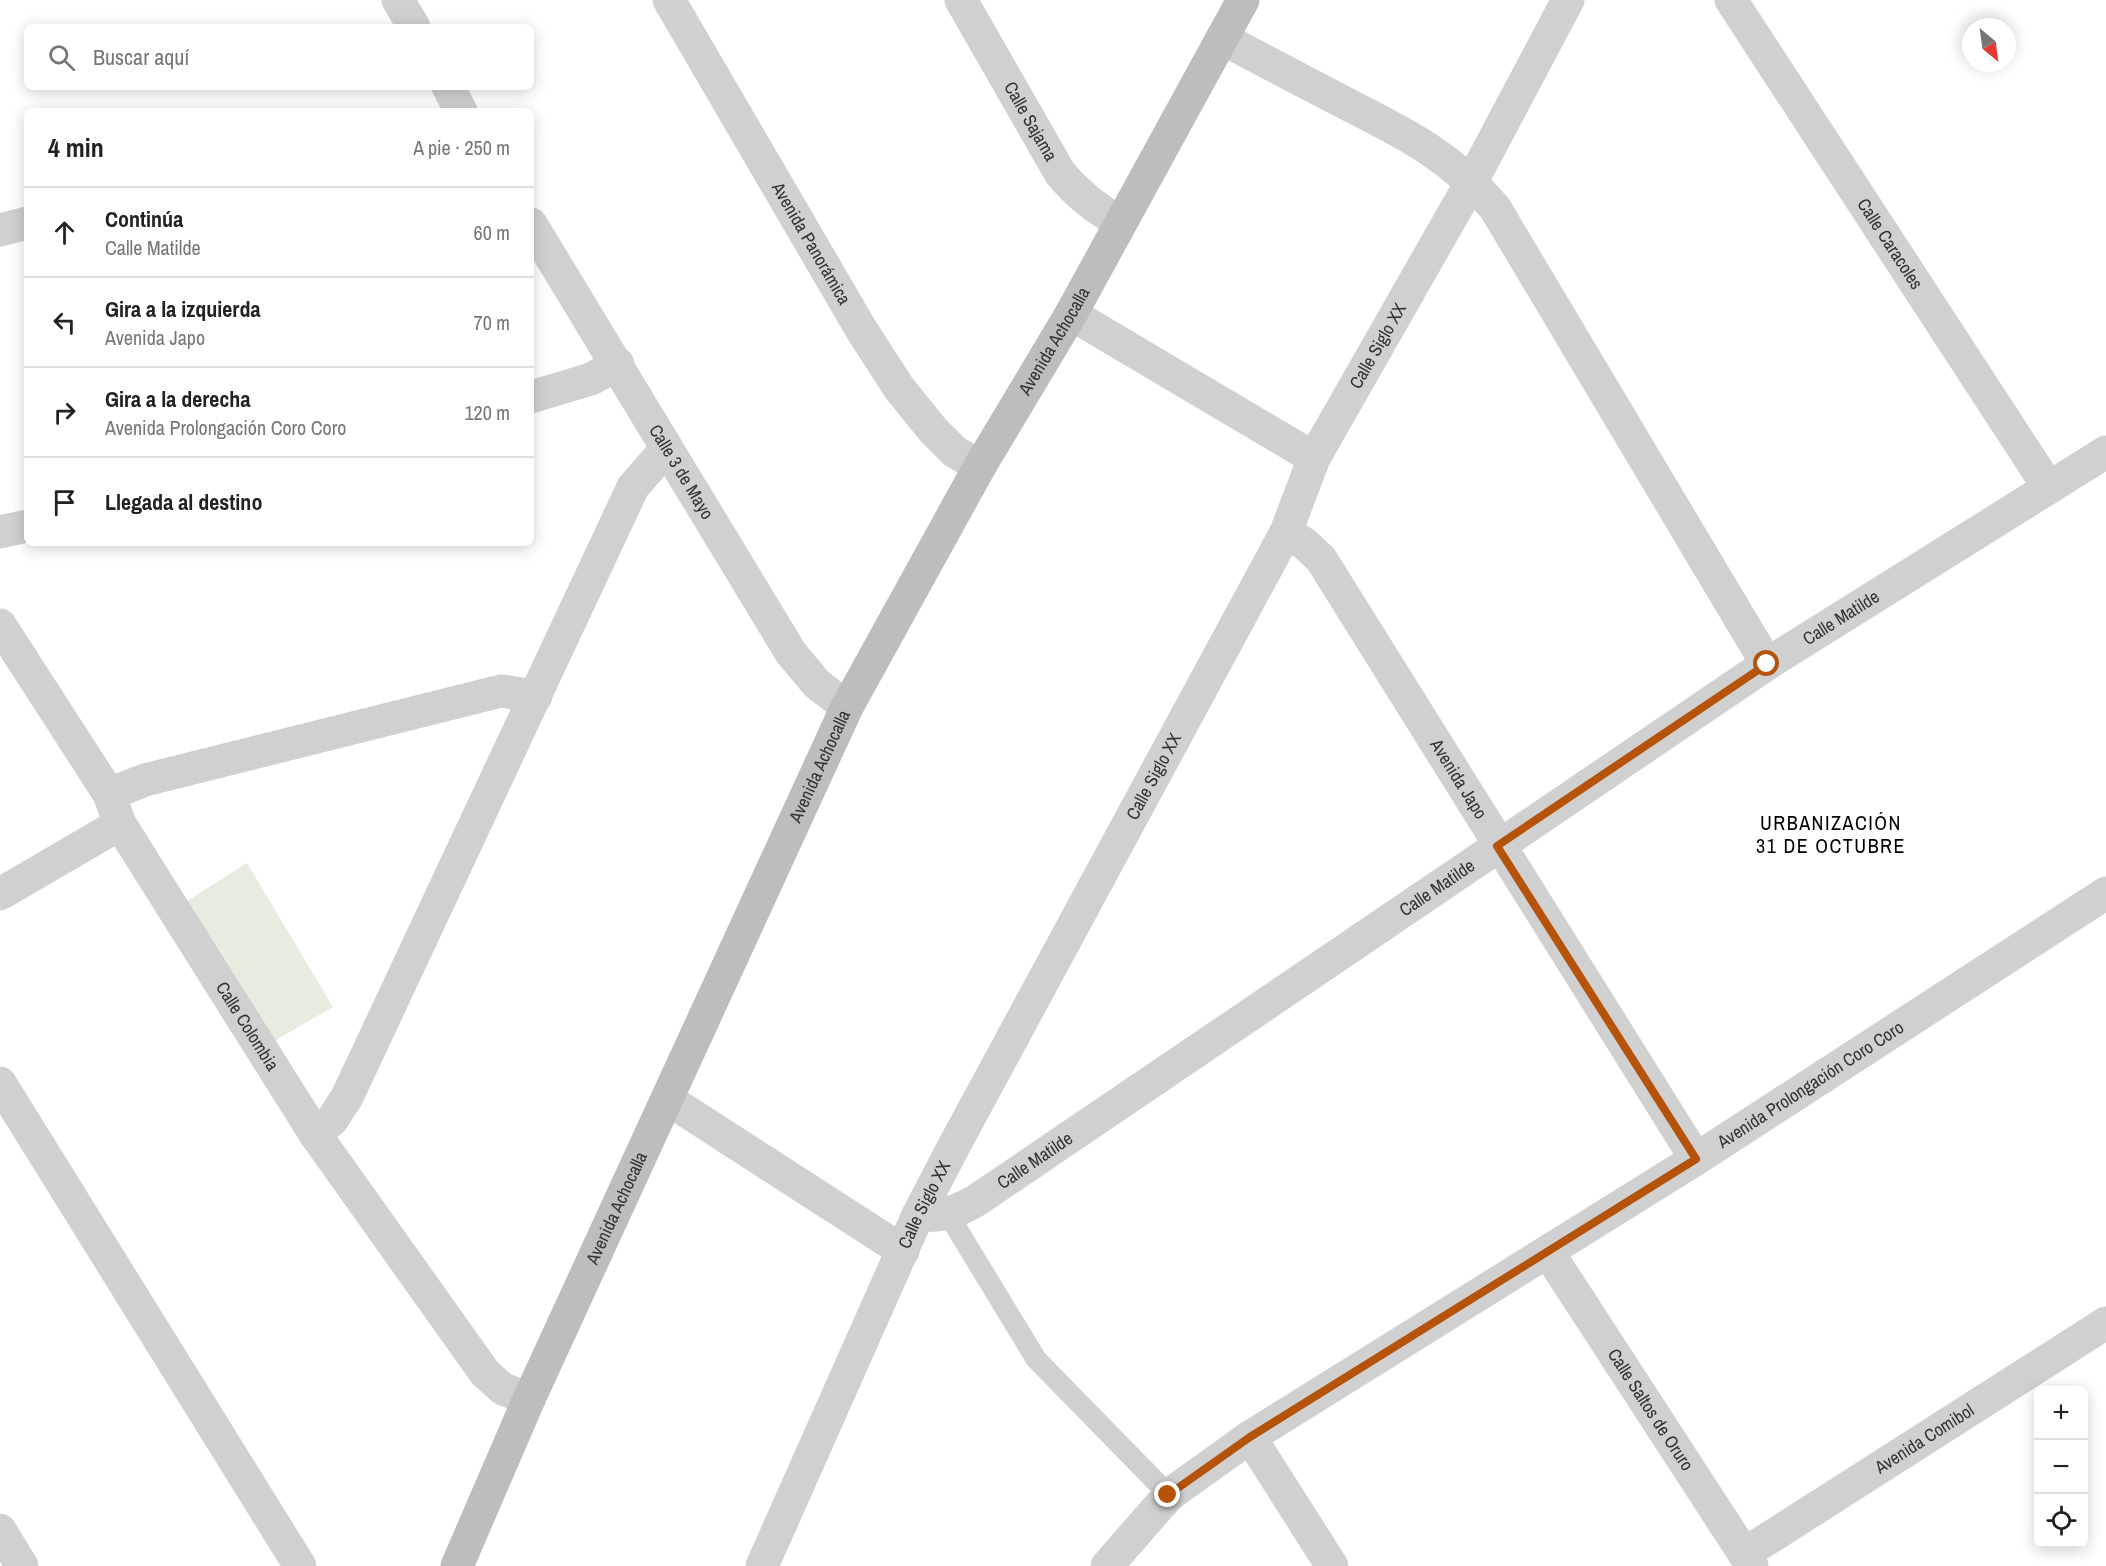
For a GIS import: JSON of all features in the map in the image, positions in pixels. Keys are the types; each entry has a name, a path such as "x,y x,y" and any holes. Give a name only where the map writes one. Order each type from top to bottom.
{"street":[{"path":"399,0 412,24"},
{"name":"Avenida Panorámica","path":"669,0 861,329 899,388 933,430 955,452 980,466"},
{"name":"Calle Sajama","path":"961,0 1060,173 1077,194 1120,222"},
{"name":"Avenida Achocalla","path":"457,1566 529,1399 669,1100 847,707 980,466 1071,314 1242,0"},
{"name":"Calle Siglo XX","path":"762,1566 903,1251 933,1214 1286,532 1314,458 1472,181 1568,0"},
{"name":"Calle Caracoles","path":"1731,0 2049,488"},
{"path":"1222,38 1415,139 1447,160 1472,181 1495,208 1767,664"},
{"path":"0,230 24,224"},
{"name":"Calle 3 de Mayo","path":"534,229 791,652 817,684 847,707"},
{"path":"1071,314 1314,458"},
{"path":"534,396 591,379 618,364"},
{"path":"315,1134 332,1120 347,1097 633,488 667,448"},
{"name":"Calle Matilde","path":"933,1214 977,1200 1767,664 2106,452"},
{"path":"0,532 24,527"},
{"name":"Avenida Japo","path":"1286,532 1305,544 1321,559 1497,846 1696,1159"},
{"name":"Calle Colombia","path":"0,626 109,794 120,824 315,1134 485,1373 503,1389 529,1399"},
{"path":"109,794 145,780 501,692 536,696"},
{"path":"0,894 120,824"},
{"name":"Avenida Prolongación Coro Coro","path":"1107,1566 1168,1495 1250,1437 1548,1252 2103,901"},
{"path":"0,1083 300,1566"},
{"path":"669,1100 903,1251"},
{"name":"Calle Saltos de Oruro","path":"1548,1252 1748,1560"},
{"name":"Avenida Comibol","path":"1748,1560 2106,1323"},
{"path":"1250,1437 1332,1566"},
{"path":"0,1530 22,1566"}],"lane":[{"path":"933,1214 1036,1359 1168,1495"}],"shaded area":[{"path":"247,863 333,1007 252,1054 168,913"}],"district":[{"name":"URBANIZACIÓN 31 DE OCTUBRE","path":"1831,834"}],"route":[{"path":"1168,1495 1250,1437 1696,1159 1497,846 1767,664"}]}
